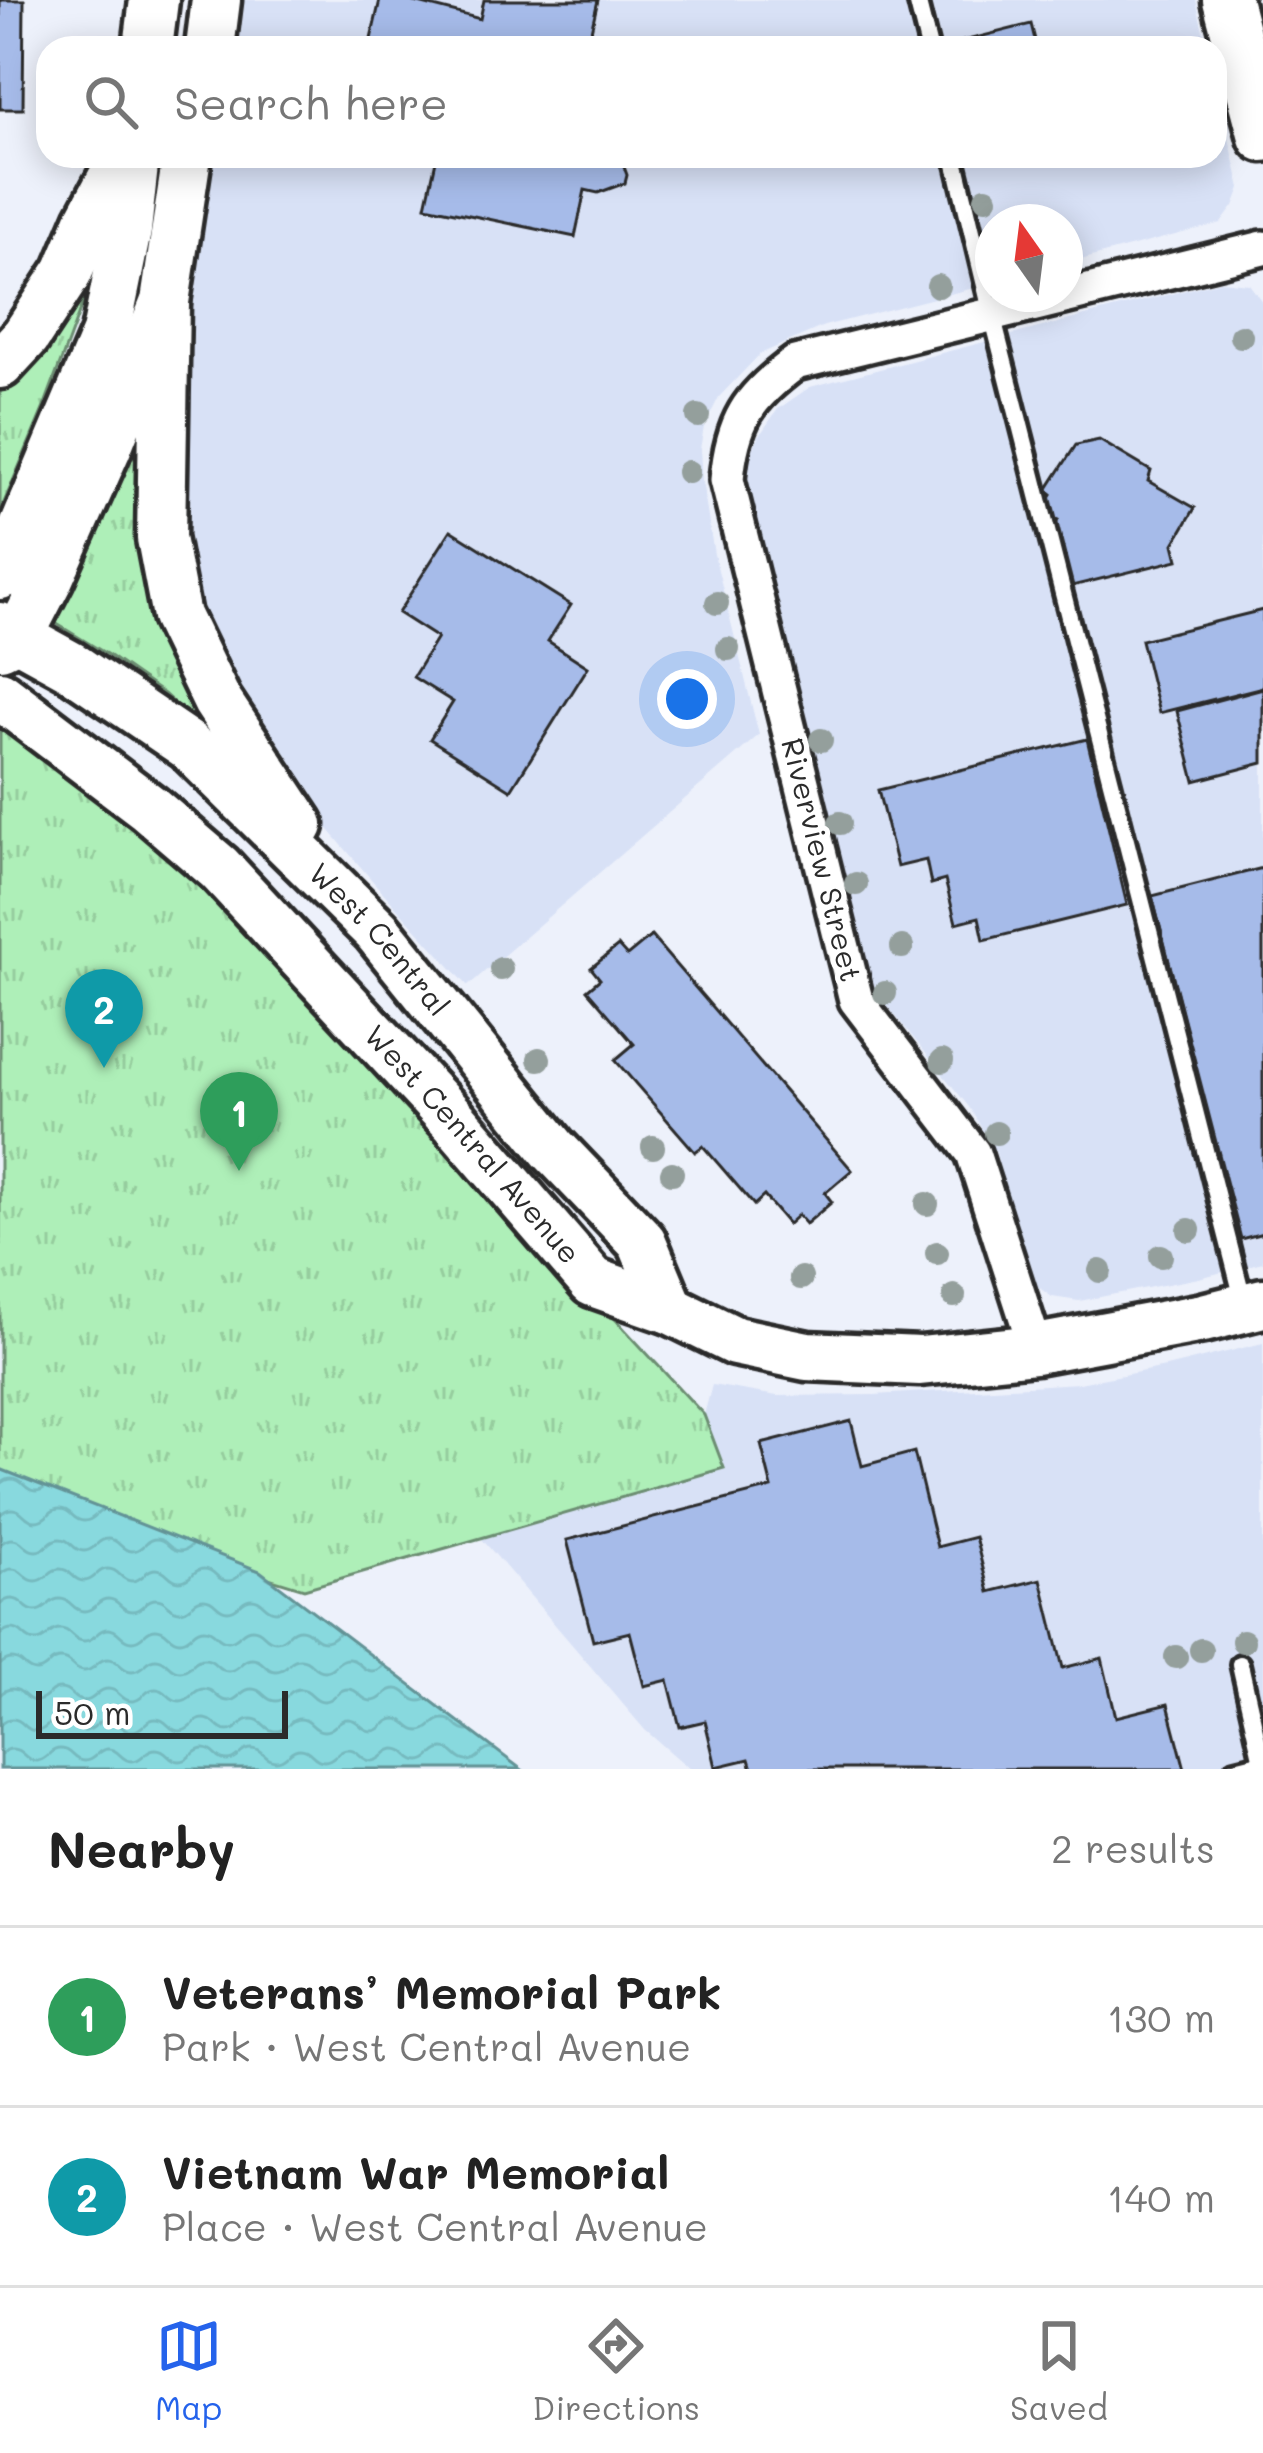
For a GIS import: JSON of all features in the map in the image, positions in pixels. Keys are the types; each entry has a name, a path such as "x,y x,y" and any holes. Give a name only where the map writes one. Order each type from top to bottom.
{"street":[{"path":"150,36 154,0"},
{"path":"212,36 216,0"},
{"path":"1227,0 1263,137"},
{"path":"0,364 26,336 68,272 118,168"},
{"path":"0,575 106,333 127,230 134,168"},
{"path":"185,168 165,302 160,538 176,616 217,701 376,931"},
{"path":"992,315 1263,248"},
{"path":"6,636 84,501 165,302"},
{"name":"Riverview Street","path":"992,315 795,363 767,384 743,415 730,444 727,480 856,1000 974,1153 1036,1348"},
{"name":"West Central","path":"6,636 70,666 189,746 376,931 553,1149 642,1242 670,1309"},
{"name":"West Central Avenue","path":"0,695 220,868 456,1123 593,1282 670,1309 735,1341 807,1356 920,1361 1036,1348 1254,1305"}],"lane":[{"path":"917,0 925,36"},
{"path":"957,168 1254,1305"},
{"path":"1235,1769 1263,1762 1240,1664"}],"shaded area":[{"path":"233,0 1196,0 1204,36 228,36"},
{"path":"1227,130 1241,188 1221,223 1083,259 1083,204 975,204 975,288 824,326 760,354 719,397 704,427 702,481 714,554 759,735 468,986 323,823 271,755 199,624 183,567 184,325 208,168 1227,168"},
{"path":"1221,281 1249,284 1263,303 1263,1262 1079,1301 1052,1297 1034,1284 1024,1265 996,1153 969,1107 869,983 747,496 746,463 778,409 810,387"},
{"path":"1263,1343 1263,1769 690,1769 645,1730 481,1538 723,1468 704,1415 712,1385 777,1396 1079,1383"}],"green space":[{"path":"84,270 93,275 0,512 0,383"},
{"path":"135,424 149,427 215,724 207,733 164,694 47,618"},
{"path":"0,714 252,927 704,1415 724,1468 304,1589 0,1495"}],"water":[{"path":"0,1469 260,1571 521,1769 0,1769"}],"building":[{"path":"0,0 24,0 23,109 0,109"},
{"path":"380,0 407,0 480,19 484,0 598,0 590,36 372,36"},
{"path":"1031,24 1034,36 983,36"},
{"path":"434,168 624,168 627,175 625,183 598,193 585,190 575,237 426,206"},
{"path":"1099,440 1151,471 1148,481 1195,508 1174,544 1178,560 1068,587 1054,529 1058,520 1048,515 1046,504 1052,494 1047,490 1076,445"},
{"path":"451,530 571,605 548,641 588,667 511,790 430,739 453,702 413,677 437,638 398,613"},
{"path":"1263,610 1263,687 1159,713 1141,640"},
{"path":"1263,688 1263,763 1195,781 1177,711"},
{"path":"1087,739 1127,905 984,940 979,917 956,923 945,880 931,884 926,860 897,867 878,790"},
{"path":"1263,868 1263,1233 1241,1239 1152,896"},
{"path":"651,936 852,1170 825,1193 832,1202 806,1224 798,1215 788,1224 764,1196 754,1205 703,1146 695,1152 615,1060 634,1044 587,990 600,979 591,968 618,946 627,956"},
{"path":"851,1421 862,1466 914,1452 937,1547 975,1537 989,1592 1041,1579 1063,1668 1102,1658 1116,1717 1168,1704 1185,1769 752,1769 749,1759 716,1767 705,1721 680,1727 668,1680 644,1686 630,1632 593,1641 567,1540 772,1488 761,1444"}],"place":[{"name":"Vietnam War Memorial","path":"104,1068"},
{"name":"Veterans’ Memorial Park","path":"239,1171"}]}
